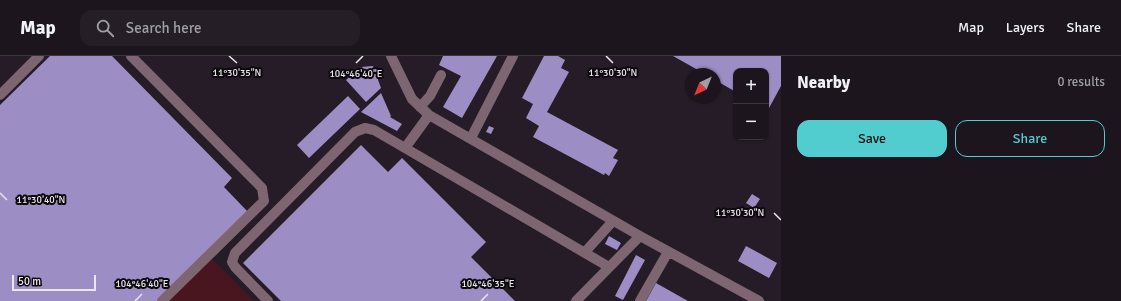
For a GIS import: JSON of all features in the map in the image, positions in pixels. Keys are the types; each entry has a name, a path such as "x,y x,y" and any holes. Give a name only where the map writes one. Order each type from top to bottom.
{"lane":[{"path":"0,95 39,56"},
{"path":"131,56 262,188 264,196 264,201 162,301"},
{"path":"391,56 406,88 420,108 428,115 471,138 668,252 759,301"},
{"path":"471,138 513,56"},
{"path":"420,108 430,96 441,75"},
{"path":"405,148 428,115"},
{"path":"268,301 235,267 232,262 235,253 355,132 365,128 374,130 585,252 609,268"},
{"path":"585,252 613,221"},
{"path":"576,301 640,236"},
{"path":"640,301 668,252"}],"shaded area":[{"path":"211,258 254,301 168,301"}],"building":[{"path":"50,56 112,56 232,178 224,187 248,212 157,301 0,301 0,105"},
{"path":"443,56 497,56 462,118 443,107 461,76 439,65"},
{"path":"544,56 558,56 565,60 561,68 569,72 547,112 618,150 613,158 618,160 609,176 605,173 604,175 533,137 539,126 526,118 533,104 522,98"},
{"path":"673,56 781,56 781,86 769,108 769,68 733,68 733,90 721,83 721,68 694,68"},
{"path":"373,66 381,88 366,102 346,80 361,67"},
{"path":"381,93 391,116 390,117 402,124 397,131 361,112"},
{"path":"348,96 360,109 309,158 297,145"},
{"path":"489,126 494,128 491,134 486,132"},
{"path":"361,145 388,172 402,158 486,242 471,257 515,301 281,301 243,263"},
{"path":"752,194 760,199 754,208 746,203"},
{"path":"609,236 621,243 617,250 605,244"},
{"path":"746,246 777,263 769,278 738,261"},
{"path":"636,255 645,260 623,300 615,296"},
{"path":"656,283 688,301 646,301"}]}
